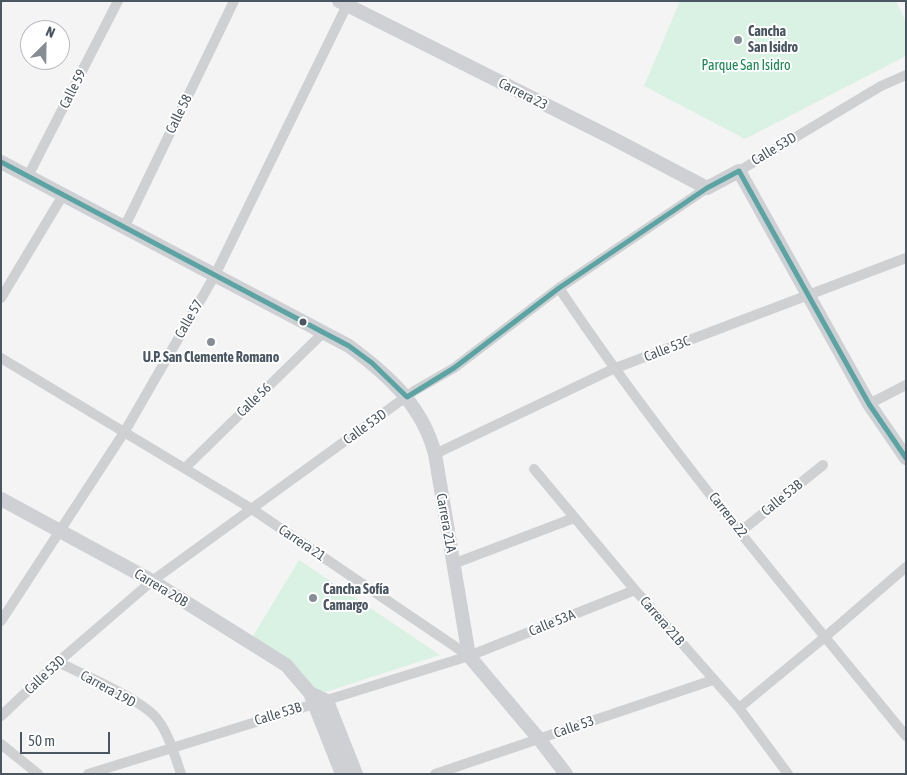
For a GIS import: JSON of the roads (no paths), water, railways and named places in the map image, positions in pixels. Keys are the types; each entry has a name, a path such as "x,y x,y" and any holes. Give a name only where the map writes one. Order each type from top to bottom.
{"street":[{"name":"Calle 59","path":"28,176 118,1"},
{"name":"Calle 58","path":"124,228 234,1"},
{"name":"Carrera 23","path":"345,2 706,188"},
{"name":"Calle 57","path":"1,621 125,431 215,275 345,2"},
{"name":"Calle 53D","path":"1,716 58,662 152,581 407,397 454,368 559,288 706,188 739,171 881,86 906,75"},
{"path":"1,162 349,346 372,363 407,397"},
{"path":"739,171 869,404 906,458"},
{"path":"1,298 63,195"},
{"name":"Calle 53C","path":"435,454 613,370 906,258"},
{"name":"Carrera 22","path":"559,288 613,370 740,532 906,736"},
{"name":"Calle 56","path":"185,468 323,333"},
{"name":"Carrera 21","path":"1,358 252,509 468,656 539,739 566,774"},
{"path":"869,404 906,385"},
{"name":"Carrera 21A","path":"407,397 421,418 435,454 468,656"},
{"name":"Calle 53B","path":"740,532 823,465"},
{"name":"Carrera 21B","path":"534,469 635,590 739,708 788,774"},
{"name":"Carrera 20B","path":"1,498 152,581 286,665 311,698 327,701"},
{"path":"453,564 574,518"},
{"path":"739,708 826,637 906,567"},
{"name":"Calle 53A","path":"468,656 635,590"},
{"path":"356,774 327,701 468,656"},
{"name":"Carrera 19D","path":"58,662 137,704 158,719 172,747 181,774"},
{"name":"Calle 53","path":"435,774 713,680"},
{"path":"311,698 342,774"},
{"name":"Calle 53B","path":"88,774 172,747 311,698"},
{"path":"1,744 38,774"}],"place":[{"name":"Cancha San Isidro","path":"738,40"},
{"name":"U.P. San Clemente Romano","path":"211,342"},
{"name":"Cancha Sofía Camargo","path":"313,598"}],"park label":[{"name":"Parque San Isidro","path":"746,66"}]}
